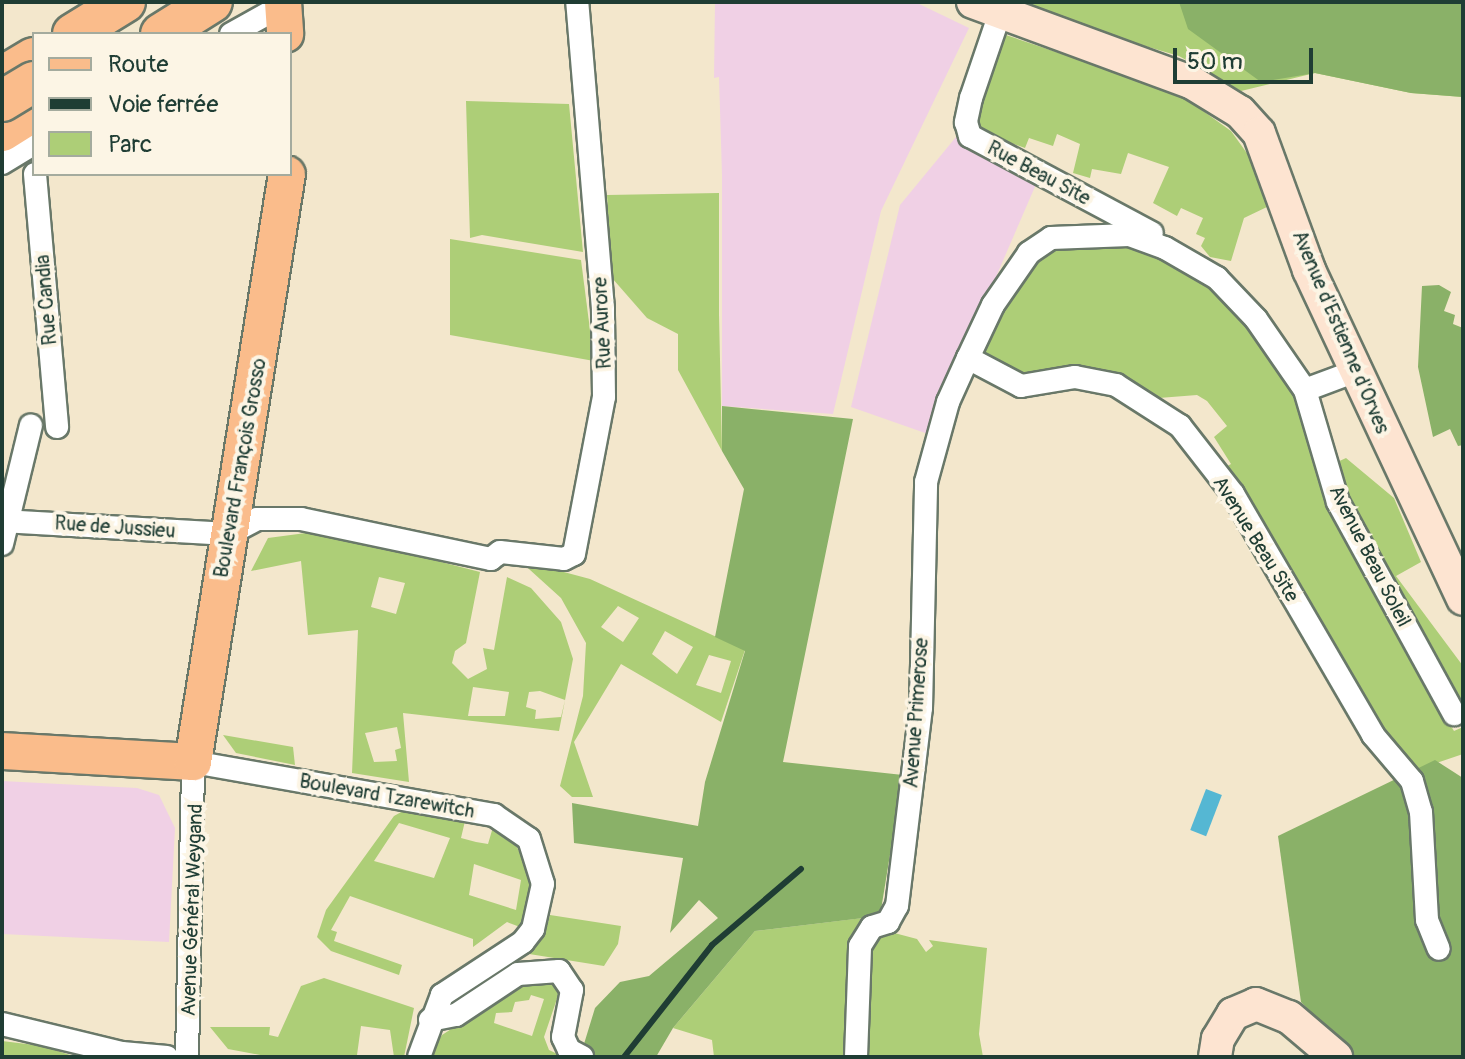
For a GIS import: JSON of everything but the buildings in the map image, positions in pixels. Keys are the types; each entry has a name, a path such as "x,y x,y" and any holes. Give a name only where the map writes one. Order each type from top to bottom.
{"highway":[{"path":"76,32 125,2"},
{"path":"117,32 165,2"},
{"path":"164,32 212,2"},
{"path":"2,77 32,59"},
{"path":"2,101 32,83"}],"main road":[{"name":"Boulevard François Grosso","path":"193,762 287,176"},
{"name":"Boulevard Tzarewitch","path":"2,751 193,762"}],"street":[{"name":"Rue Aurore","path":"229,534 257,519 301,519 491,559 500,552 564,559 574,554 604,397 603,309 577,2"},
{"name":"Rue Beau Site","path":"986,8 966,122 970,136 1199,258 1217,278"},
{"name":"Avenue d'Estienne d'Orves","path":"986,8 1191,82 1240,112 1272,158 1298,242 1463,599"},
{"path":"236,32 285,11"},
{"path":"2,163 25,139"},
{"name":"Rue Candia","path":"35,176 57,427"},
{"path":"968,358 1015,269 1051,238 1129,235 1165,248 1217,278 1256,319 1305,390 1356,371"},
{"name":"Avenue Beau Site","path":"968,358 1021,386 1075,377 1116,385 1180,426 1233,494 1373,735 1412,781 1421,812 1427,920 1439,949"},
{"name":"Avenue Primerose","path":"856,1057 860,946 872,927 888,922 897,906 921,708 926,482 948,402 968,358"},
{"name":"Avenue Beau Soleil","path":"1305,390 1338,502 1454,714"},
{"path":"2,544 5,521 31,425"},
{"name":"Rue de Jussieu","path":"5,521 229,534"},
{"name":"Boulevard Tzarewitch","path":"193,762 494,815 529,839 543,884 533,929 523,942 449,988 430,1020 419,1057"},
{"name":"Avenue Général Weygand","path":"187,1057 193,762"},
{"path":"430,1020 456,1015 518,974 559,971 572,990 563,1037 569,1050 582,1057"},
{"path":"1215,1057 1218,1039 1233,1014 1256,1004 1289,1017 1336,1057"},
{"path":"2,1024 122,1053 167,1057"}],"shaded area":[{"path":"715,2 915,2 969,28 881,211 833,414 722,406 722,175 719,77 714,78"},
{"path":"956,137 1037,182 928,434 851,407 900,205"},
{"path":"2,781 137,788 159,795 175,828 169,942 2,934"}],"green space":[{"path":"1016,2 1463,2 1463,97 1411,93 1315,73 1241,91 1179,56 1013,7"},
{"path":"1179,2 1463,2 1463,97 1411,93 1315,73 1261,82 1188,29"},
{"path":"1000,33 1178,93 1231,131 1259,170 1269,206 1244,218 1231,261 1210,257 1201,246 1205,238 1196,234 1203,218 1181,208 1177,216 1153,203 1169,167 1128,153 1121,174 1092,169 1090,178 1073,173 1080,144 1057,134 1053,146 1029,138 1025,148 974,130 970,117"},
{"path":"466,101 569,104 583,252 482,235 470,238"},
{"path":"719,193 722,451 678,370 678,334 647,318 612,278 607,195"},
{"path":"450,239 581,260 594,361 450,335"},
{"path":"1059,241 1121,241 1147,248 1209,286 1246,321 1299,405 1449,723 1454,731 1463,727 1463,754 1410,772 1397,758 1224,468 1231,464 1214,437 1227,426 1207,401 1197,395 1146,399 1093,374 1032,384 983,355 1025,266"},
{"path":"1439,285 1451,292 1444,311 1455,315 1453,324 1463,328 1463,445 1458,446 1450,429 1433,437 1418,367 1422,286"},
{"path":"722,406 853,419 783,762 903,775 880,916 755,931 673,1028 656,1057 580,1057 595,1008 620,982 649,976 718,918 699,900 670,933 683,858 574,843 572,803 698,826 705,782 745,651 715,637 744,489 722,451"},
{"path":"1346,458 1394,498 1421,562 1396,576 1463,666 1463,722 1333,464"},
{"path":"321,531 480,572 466,643 455,651 452,663 468,679 487,669 483,648 494,650 507,577 531,588 561,622 573,659 559,731 403,713 409,782 352,773 358,630 308,635 301,561 251,571 268,538","holes":["379,577 405,583 396,614 371,607","473,687 509,692 505,716 468,716","540,691 565,700 561,717 535,719 536,710 526,707 529,692","397,727 401,748 395,750 397,761 374,762 365,733"]},
{"path":"519,560 590,579 745,650 721,722 621,664 574,742 593,797 572,797 560,786 583,696 586,643 561,598","holes":["618,606 639,618 623,642 601,627","665,631 693,647 677,674 652,654","709,655 731,661 721,693 696,685"]},
{"path":"223,735 293,747 295,765 236,753"},
{"path":"1435,760 1463,778 1463,1057 1353,1057 1301,1002 1278,836"},
{"path":"403,811 465,821 461,838 476,842 488,844 493,827 512,838 532,875 533,900 520,927 507,922 473,947 473,939 350,896 331,930 337,932 334,941 402,965 399,975 331,951 317,937 326,910 394,816","holes":["399,823 450,838 434,878 374,861","474,864 521,880 516,910 469,895"]},
{"path":"550,915 621,926 618,944 604,966 523,953 546,930"},
{"path":"871,917 849,955 845,1057 714,1057 712,1040 673,1028 755,931"},
{"path":"883,930 917,939 926,952 933,946 929,940 987,948 979,1034 983,1057 865,1057 868,954"},
{"path":"324,978 414,1008 404,1057 394,1057 390,1030 361,1026 357,1055 367,1057 271,1057 228,1049 210,1027 270,1027 269,1035 278,1037 301,986"},
{"path":"530,978 551,980 560,990 544,1037 549,1050 564,1057 427,1057 442,1035","holes":["531,995 544,999 532,1036 494,1023 496,1013 512,1012 515,1002 529,1000"]},
{"path":"2,1041 43,1046 76,1057 2,1057"}],"water":[{"path":"1206,789 1222,795 1206,836 1190,830"}],"railway":[{"path":"624,1057 712,945 801,869"}]}
